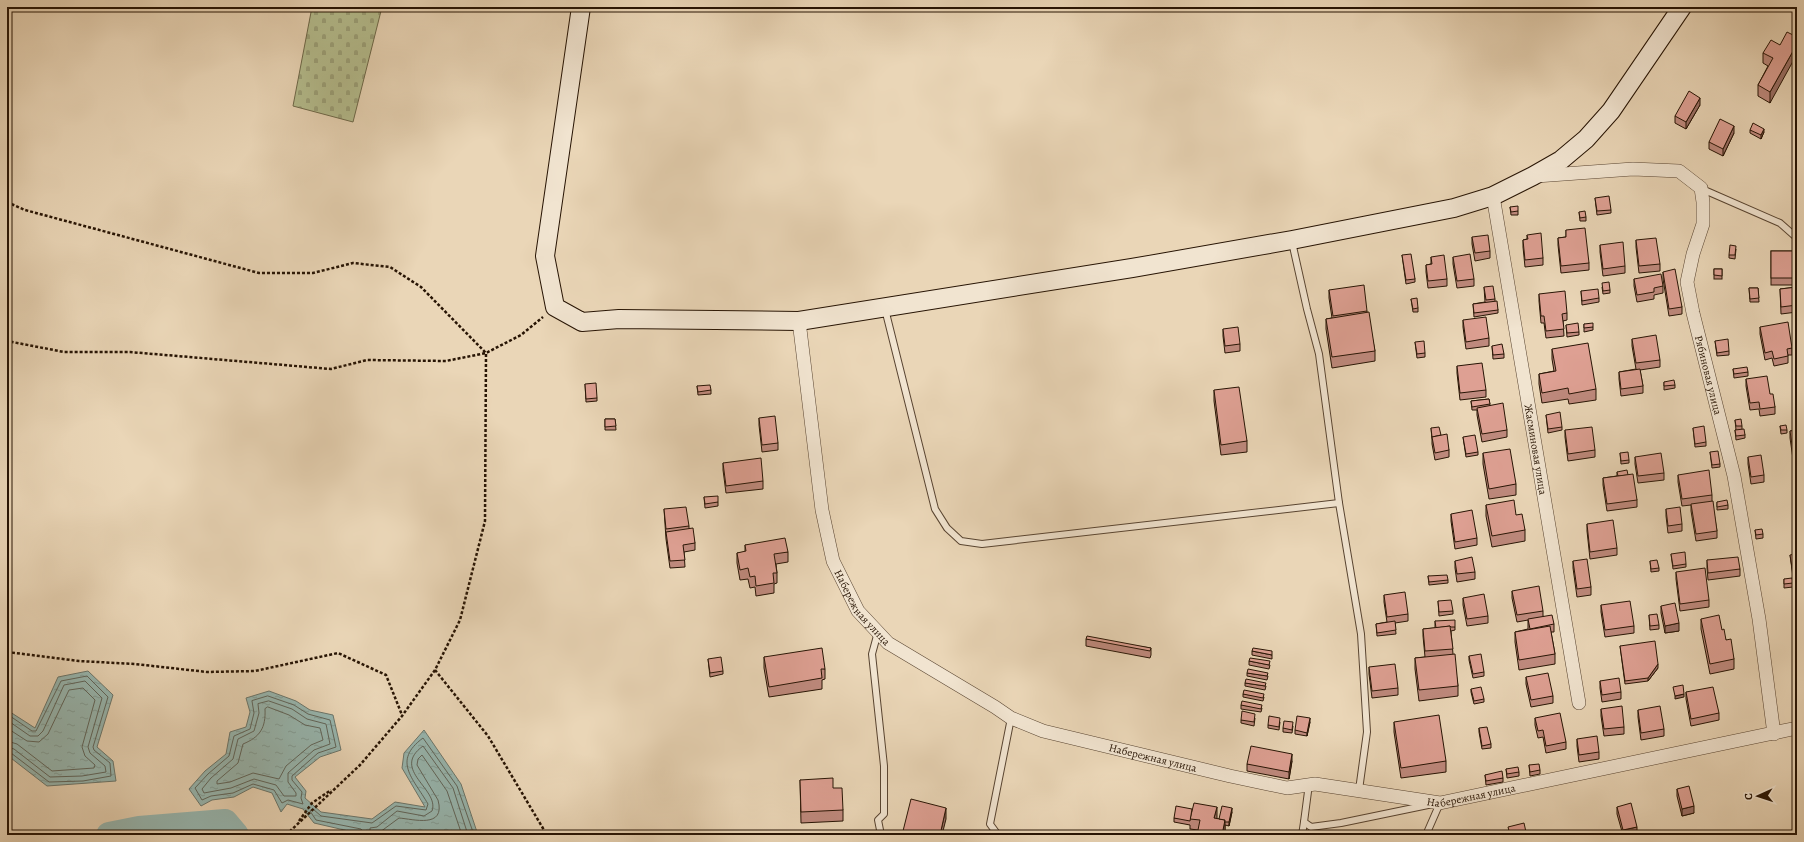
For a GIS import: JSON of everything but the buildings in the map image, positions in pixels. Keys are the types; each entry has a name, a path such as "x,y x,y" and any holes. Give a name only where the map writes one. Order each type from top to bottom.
{"street":[{"path":"581,7 545,256 555,307 582,322 620,319 799,321 1124,269 1292,240 1454,208 1494,196 1533,176 1561,160 1586,139 1611,111 1682,7"},
{"path":"1533,176 1633,169 1679,171 1700,188"},
{"name":"Рябиновая улица","path":"1700,188 1703,202 1703,224 1693,254 1687,282 1693,313 1734,476 1759,619 1774,734"},
{"name":"Жасминовая улица","path":"1494,196 1579,703"},
{"name":"Набережная улица","path":"799,321 822,510 833,561 858,611 888,643 1012,718 1043,731 1230,776 1288,788 1315,784 1440,803 1797,728"}],"lane":[{"path":"1700,188 1780,223 1797,238"},
{"path":"1292,240 1306,309 1319,354 1339,503 1361,634 1367,732 1359,790"},
{"path":"885,307 935,509 947,528 961,541 982,544 1339,503"},
{"path":"878,632 872,654 884,766 884,814 878,820 881,835"},
{"path":"998,835 990,824 1012,718"},
{"path":"1302,835 1309,784"},
{"path":"1304,822 1311,827 1323,826 1440,803"},
{"path":"1426,835 1440,803"}],"path":[{"path":"7,202 24,210 259,273 313,273 354,263 390,267 421,287 486,353 485,520 460,620 435,670 402,716 360,765 286,835"},
{"path":"7,341 64,352 130,352 331,369 367,360 446,361 486,353 521,335 555,307"},
{"path":"7,652 79,661 135,664 206,672 256,671 338,654 386,675 402,716"},
{"path":"435,670 488,736 547,835"},
{"path":"296,826 312,804 339,784"}],"green space":[{"path":"312,7 382,7 353,122 293,106"}],"water":[{"path":"88,671 113,695 97,747 113,761 116,781 47,786 7,755 7,710 35,728 58,677"},
{"path":"269,691 296,701 310,710 333,715 341,750 320,757 295,777 306,791 305,798 321,812 372,819 395,802 425,807 402,768 404,753 424,730 461,784 478,835 366,835 314,823 303,809 287,804 281,812 272,793 253,787 234,797 212,800 201,806 189,789 205,771 226,754 230,732 246,727 250,712 246,698"}],"waterway":[{"path":"109,835 139,829 225,822 236,835"}]}
